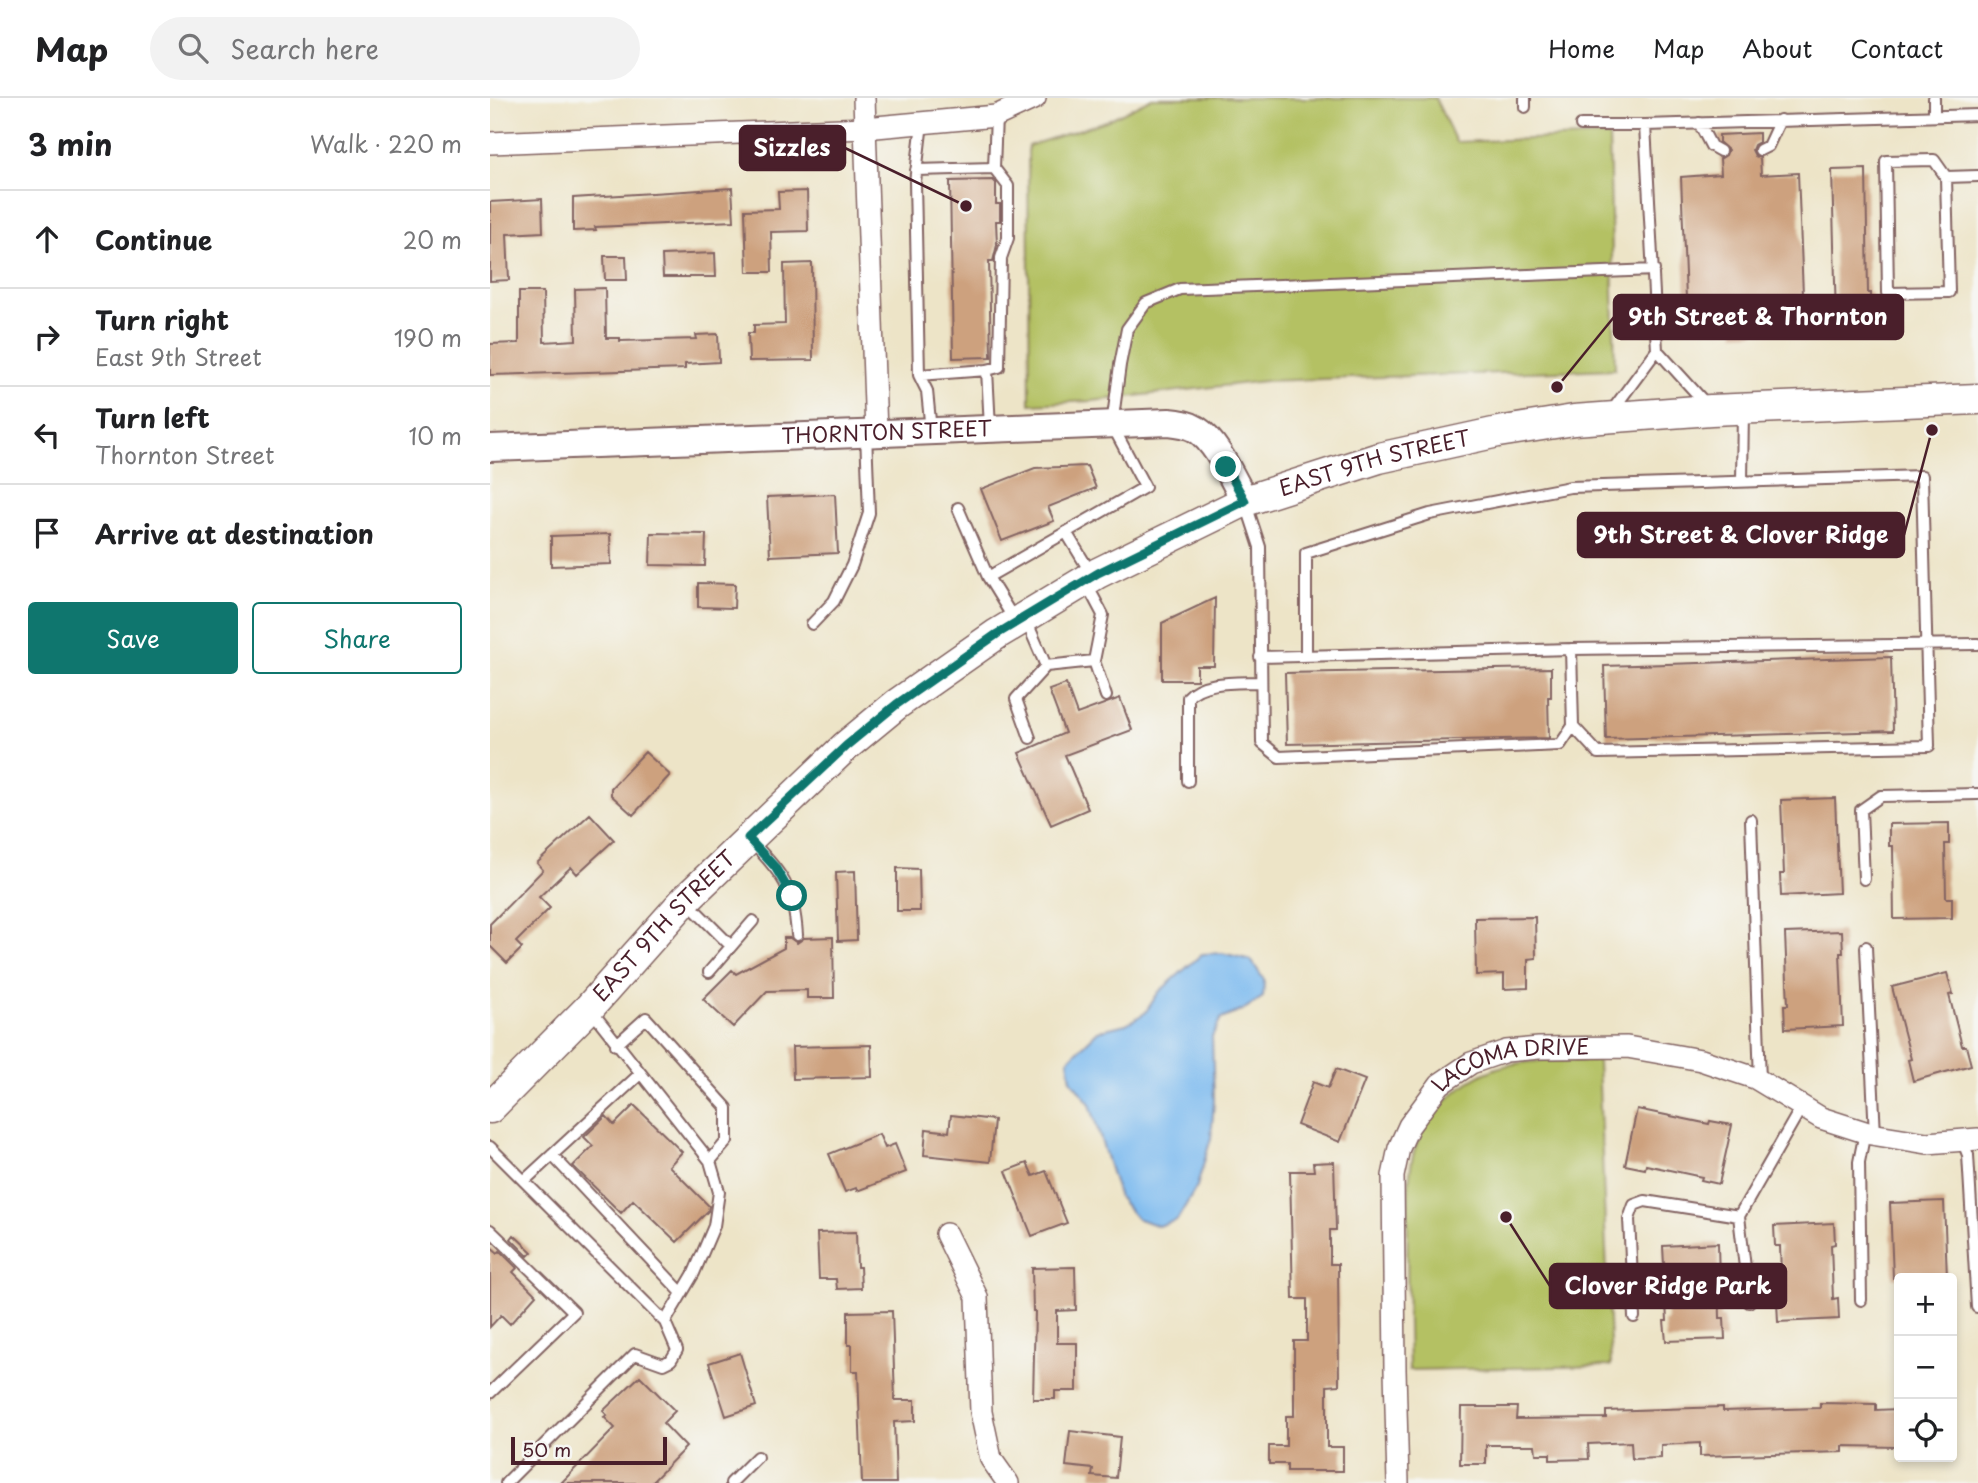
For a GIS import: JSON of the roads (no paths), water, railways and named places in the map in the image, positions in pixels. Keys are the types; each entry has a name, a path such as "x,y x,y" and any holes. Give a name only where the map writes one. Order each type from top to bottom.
{"main road":[{"name":"EAST 9TH STREET","path":"490,1108 589,1008 685,900 748,838 897,704 1020,620 1089,579 1245,501 1379,458 1497,432 1607,417 1978,399"}],"street":[{"path":"864,98 871,433"},
{"path":"490,143 865,128 996,116 1035,98"},
{"name":"THORNTON STREET","path":"490,448 1169,422 1197,429 1212,443 1245,501"},
{"name":"LACOMA DRIVE","path":"1398,1483 1393,1176 1399,1148 1409,1126 1440,1084 1471,1063 1506,1051 1627,1047 1701,1060 1760,1081 1821,1118 1870,1133 1927,1143 1970,1140"},
{"path":"946,1234 977,1297 981,1412 991,1459 1009,1483"}],"lane":[{"path":"1934,98 1934,116"},
{"path":"1581,125 1978,115"},
{"path":"919,375 999,367 1001,258 1008,238 1008,186 994,168 996,116"},
{"path":"1760,150 1768,146 1780,120"},
{"path":"922,123 916,170 919,375 928,391 931,430"},
{"path":"1699,123 1711,146 1720,151"},
{"path":"1607,417 1657,350 1645,125"},
{"path":"1934,160 1946,177 1949,292 1888,293 1886,161 1934,160"},
{"path":"916,170 994,168"},
{"path":"1946,177 1978,176"},
{"path":"988,577 1145,487 1112,425 1128,328 1146,303 1180,289 1654,270"},
{"path":"1657,350 1711,410"},
{"path":"987,370 990,428"},
{"path":"1742,481 1743,410"},
{"path":"812,624 834,601 852,565 869,513 871,433"},
{"path":"1306,655 1306,553 1430,514 1570,487 1922,476 1929,746 1598,753 1573,726"},
{"path":"1245,501 1260,547 1262,743 1279,757 1560,745 1573,726 1571,649"},
{"path":"958,508 988,577 1020,620 1046,666"},
{"path":"1066,532 1103,615 1094,661 1106,696"},
{"path":"1260,657 1571,649 1978,644"},
{"path":"1030,738 1016,699 1046,666 1094,661"},
{"path":"1188,781 1188,697 1195,689 1260,682"},
{"path":"1864,879 1861,810 1881,796 1978,794"},
{"path":"1751,820 1760,1081"},
{"path":"748,838 787,884 796,912 797,935"},
{"path":"685,900 731,946"},
{"path":"709,972 753,921"},
{"path":"1861,1300 1859,1162 1870,1133 1866,947"},
{"path":"589,1008 710,1161 719,1192 714,1226 694,1273 665,1322"},
{"path":"616,1045 646,1018 727,1108 727,1142 710,1161"},
{"path":"524,1181 640,1074"},
{"path":"1749,1302 1739,1216 1802,1107"},
{"path":"1970,1140 1968,1155 1977,1307"},
{"path":"490,1147 665,1322 677,1350 671,1360 663,1364 635,1354 506,1483"},
{"path":"552,1155 682,1293"},
{"path":"1633,1317 1629,1219 1634,1205 1646,1201 1739,1216"},
{"path":"490,1230 574,1312 490,1393"},
{"path":"731,1483 757,1457"}],"water":[{"path":"1222,953 1251,960 1264,980 1263,997 1241,1011 1221,1019 1212,1037 1214,1101 1211,1138 1197,1186 1177,1220 1158,1226 1136,1218 1119,1198 1090,1104 1071,1080 1068,1060 1098,1031 1126,1024 1145,1013 1159,992 1202,954"}],"place":[{"name":"Sizzles","path":"966,206"},
{"name":"9th Street & Thornton","path":"1557,387"},
{"name":"9th Street & Clover Ridge","path":"1932,430"},
{"name":"Clover Ridge Park","path":"1506,1217"}]}
